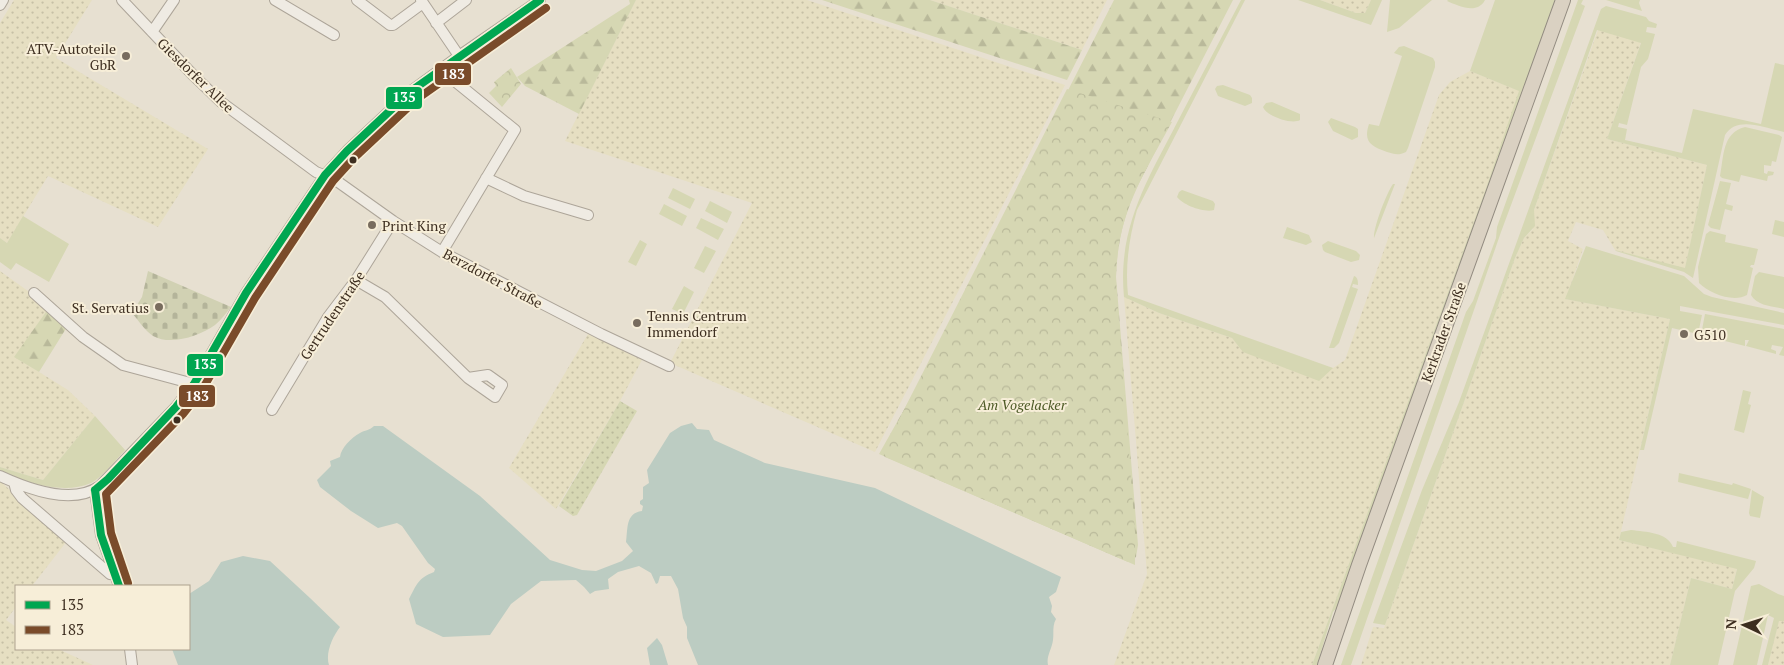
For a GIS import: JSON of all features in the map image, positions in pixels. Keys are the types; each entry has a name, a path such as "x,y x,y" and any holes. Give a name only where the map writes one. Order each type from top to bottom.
{"highway":[{"name":"Kerkrader Straße","path":"1325,665 1563,0"},
{"name":"Kerkrader Straße","path":"1335,665 1369,565 1573,0"}],"street":[{"path":"0,6 3,0"},
{"name":"Giesdorfer Allee","path":"122,0 221,102 316,172 325,175"},
{"path":"152,32 174,0"},
{"path":"275,0 334,35"},
{"path":"357,0 390,25 393,25 422,1 459,56"},
{"path":"436,24 466,0"},
{"path":"0,476 54,494 70,495 95,490 108,479 176,407 194,384 246,292 325,175 347,151 402,99 440,69 540,0"},
{"path":"440,69 515,130 442,252"},
{"name":"Berzdorfer Straße","path":"325,175 334,179 393,221 442,252 601,334 669,366"},
{"path":"486,178 524,196 588,215"},
{"name":"Gertrudenstraße","path":"272,410 328,317 356,280 393,221"},
{"path":"356,280 385,297 468,378"},
{"path":"34,293 83,337 123,364 194,384"},
{"path":"14,482 16,490 22,498 110,574 116,575"},
{"path":"95,490 101,535 119,585"},
{"path":"130,650 132,665"}],"shaded area":[{"path":"14,0 92,0 56,58 208,149 158,227 48,176 7,243 0,238 0,23"},
{"path":"636,0 807,0 1065,85 875,452 670,363 752,203 565,141"},
{"path":"930,0 1107,0 1082,50"},
{"path":"1320,0 1371,0 1365,13 1356,13"},
{"path":"1598,30 1641,42 1607,139 1707,165 1685,269 1615,250 1603,230 1576,222 1568,241 1583,249 1566,299 1670,319 1619,540 1737,568 1732,589 1691,578 1670,665 1361,665 1373,627 1384,628 1515,258 1524,238 1533,229 1534,210"},
{"path":"1470,71 1520,91 1312,665 1114,665 1147,574 1124,297 1159,313 1232,338 1244,352 1333,368 1345,360 1439,95 1450,82"},
{"path":"0,271 28,291 48,309 15,357 68,390 95,416 43,480 0,467"},
{"path":"588,334 642,360 556,509 509,468"},
{"path":"692,423 697,429 709,430 714,440 765,463 875,488 1061,577 1056,592 1049,597 1052,606 1051,612 1056,619 1048,665 698,665 687,638 687,627 683,618 678,589 671,576 660,576 656,584 651,573 639,566 618,572 608,579 609,589 595,591 590,594 576,580 541,581 511,604 490,635 443,637 416,624 409,599 418,582 434,572 435,569 428,563 402,526 397,523 378,528 351,511 320,487 317,480 331,466 330,461 340,457 344,447 353,438 374,426 383,426 480,496 550,560 582,570 596,571 622,561 633,551 626,542 627,527 633,515 642,511 643,506 640,504 640,501 643,499 643,487 649,483 647,470 670,433 681,426"},
{"path":"0,481 67,541 33,585 15,585 15,608 6,620 15,626 15,650 60,650 93,665 0,665"},
{"path":"243,556 270,561 310,598 340,627 330,645 329,665 178,665 172,650 190,650 190,593 209,581 221,562"},
{"path":"1779,620 1784,621 1784,665 1768,665"},
{"path":"657,638 662,645 668,665 650,665 647,648"}],"green space":[{"path":"629,0 636,0 579,114 525,86 517,77 630,4"},
{"path":"822,0 930,0 1082,50 1067,80"},
{"name":"Am Vogelacker","path":"1114,0 1233,0 1136,189 1124,221 1119,243 1116,277 1138,545 1136,557 1128,562 879,454 919,383"},
{"path":"1241,0 1245,0 1137,210 1128,252 1128,295 1333,368 1319,381 1243,352 1232,338 1159,313 1124,297 1123,271 1126,247 1138,202 1147,180"},
{"path":"1298,0 1320,0 1356,13 1365,13 1371,0 1382,0 1371,25"},
{"path":"1390,0 1432,0 1399,28 1387,32"},
{"path":"1448,0 1485,0 1482,5 1468,8"},
{"path":"1495,0 1557,0 1341,603 1333,612 1317,665 1312,665 1485,191 1519,91 1470,71"},
{"path":"1578,0 1583,0 1581,4 1585,6 1501,232 1351,665 1341,665 1466,312 1473,301 1496,238 1497,227"},
{"path":"1606,0 1640,0 1639,3 1642,11"},
{"path":"1606,6 1646,17 1649,21 1657,24 1656,28 1647,27 1646,32 1655,34 1648,59 1641,67 1627,125 1619,123 1618,127 1627,129 1625,140 1682,153 1693,109 1761,124 1775,63 1784,65 1784,132 1744,124 1730,129 1725,135 1693,278 1684,272 1616,251 1685,268 1707,165 1607,139 1641,43 1597,30 1534,210 1535,226 1524,238 1515,258 1385,625 1373,623 1422,490 1459,402 1601,9"},
{"path":"1404,46 1433,58 1435,67 1408,148 1406,152 1396,154 1373,145 1368,139 1367,130 1369,124 1379,126 1402,56 1394,53 1399,47"},
{"path":"511,68 521,84 502,107 489,93 496,86 494,82"},
{"path":"1223,85 1250,95 1252,103 1245,106 1218,96 1215,89 1217,86"},
{"name":"Am Vogelacker","path":"1067,89 1172,122 1141,179 1133,198 1126,217 1117,258 1116,281 1135,532 1135,565 885,457 883,451"},
{"path":"1272,102 1300,114 1300,120 1291,121 1269,114 1263,107 1266,103"},
{"path":"1331,118 1358,129 1358,137 1352,140 1333,131 1328,122"},
{"path":"1745,127 1782,137 1776,162 1772,161 1771,166 1764,165 1764,173 1767,174 1768,171 1774,172 1773,175 1768,176 1767,181 1741,175 1739,182 1720,176 1725,146 1728,140 1737,130"},
{"path":"1720,181 1731,183 1726,204 1733,206 1732,211 1725,209 1720,230 1711,228 1708,225"},
{"path":"1393,184 1395,184 1374,238 1381,210"},
{"path":"673,188 695,199 690,209 668,198"},
{"path":"1182,190 1213,201 1215,204 1214,210 1194,208 1184,203 1177,197"},
{"path":"710,201 732,212 727,223 705,211"},
{"path":"664,204 687,216 682,226 659,214"},
{"path":"23,216 69,244 49,282 16,263 11,270 0,262 0,238 7,243"},
{"path":"701,218 724,229 718,240 696,228"},
{"path":"1775,220 1784,222 1784,237 1772,234"},
{"path":"1287,227 1309,235 1312,242 1306,245 1283,238"},
{"path":"1710,231 1726,235 1725,242 1758,249 1754,265 1750,267 1753,268 1747,295 1735,298 1722,296 1703,287 1699,283 1698,267 1706,234"},
{"path":"640,240 647,244 636,266 628,262"},
{"path":"1328,241 1356,251 1360,255 1359,260 1351,262 1325,252 1322,245"},
{"path":"705,246 716,251 704,273 694,268"},
{"path":"1586,246 1684,276 1704,294 1712,297 1784,313 1784,325 1680,306 1680,311 1702,315 1698,334 1672,328 1644,450 1640,450 1670,319 1565,299"},
{"path":"148,271 231,307 215,325 193,336 168,340 153,336 132,313 142,297"},
{"path":"1759,272 1784,277 1784,309 1761,303 1751,295 1755,276"},
{"path":"1354,276 1357,278 1358,285 1353,284 1352,287 1358,289 1339,343 1334,348 1329,348"},
{"path":"684,286 694,292 683,314 672,309"},
{"path":"48,309 67,327 39,372 14,357"},
{"path":"1705,314 1784,329 1784,356 1779,355 1783,347 1772,345 1771,349 1776,351 1776,354 1746,346 1749,340 1745,340 1745,346 1701,335"},
{"path":"1743,390 1751,392 1748,404 1751,405 1744,433 1734,430"},
{"path":"620,401 637,411 577,515 573,516 559,506"},
{"path":"95,416 125,450 99,478 91,483 69,488 57,488 21,480 0,471 0,467 43,480"},
{"path":"1679,473 1732,485 1733,483 1751,489 1748,499 1678,482"},
{"path":"1752,490 1764,497 1760,518 1750,516 1749,513"},
{"path":"1631,530 1649,532 1666,538 1673,547 1676,547 1677,541 1756,561 1754,568 1735,591 1718,665 1670,665 1691,578 1732,589 1737,569 1619,540 1621,532"},
{"path":"1759,584 1784,596 1784,621 1779,621 1768,665 1762,665 1774,618 1768,615 1757,665 1733,665 1751,586"}],"transit line":[{"name":"135","path":"95,490 108,479 176,407 194,384 246,293 325,175 347,151 411,91 540,0"},
{"name":"183","path":"128,583 111,533 106,494 183,414 202,390 255,298 333,181 354,158 417,99 546,8"},
{"name":"135","path":"95,490 101,535 119,585"}],"place":[{"name":"ATV-Autoteile GbR","path":"126,56"},
{"name":"Print King","path":"372,225"},
{"name":"St. Servatius","path":"159,307"},
{"name":"Tennis Centrum Immendorf","path":"637,323"},
{"name":"G510","path":"1684,334"}]}
